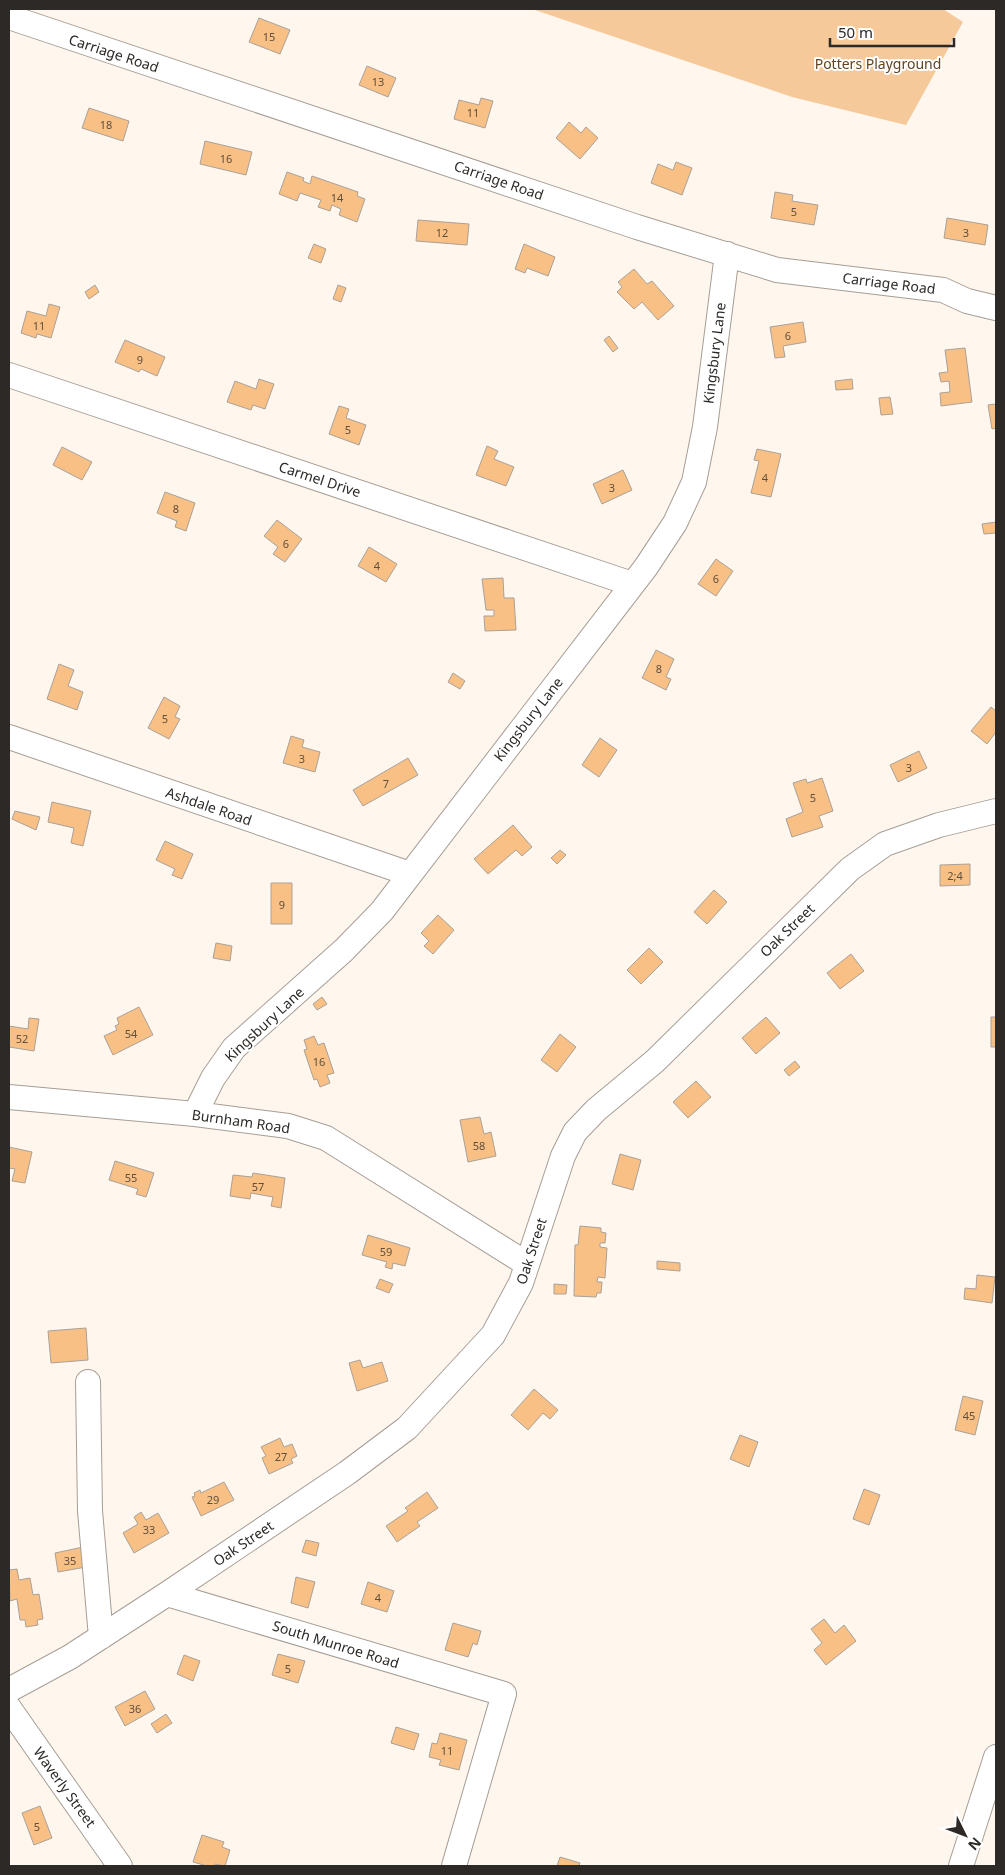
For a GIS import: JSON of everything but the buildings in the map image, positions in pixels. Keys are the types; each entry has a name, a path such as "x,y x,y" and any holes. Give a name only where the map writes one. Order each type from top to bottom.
{"street":[{"name":"Carriage Road","path":"9,17 637,227 777,270 943,290 967,301 996,308"},
{"name":"Kingsbury Lane","path":"195,1114 213,1078 234,1048 344,950 382,911 632,584 675,523 694,482 705,427 727,254"},
{"name":"Carmel Drive","path":"9,375 632,584"},
{"name":"Ashdale Road","path":"9,737 410,874"},
{"name":"Oak Street","path":"9,1690 70,1658 102,1637 347,1473 407,1428 494,1335 521,1283 563,1156 575,1132 596,1110 655,1061 793,924 850,870 871,854 885,844 940,825 996,811"},
{"name":"Burnham Road","path":"9,1097 195,1114 288,1126 326,1138 528,1264"},
{"path":"88,1382 90,1511 102,1637"},
{"name":"South Munroe Road","path":"167,1594 504,1694 454,1866"},
{"name":"Waverly Street","path":"9,1708 120,1866"},
{"path":"961,1866 996,1757"}],"green space":[{"name":"Potters Playground","path":"532,9 943,9 963,22 906,125 792,97"}]}
